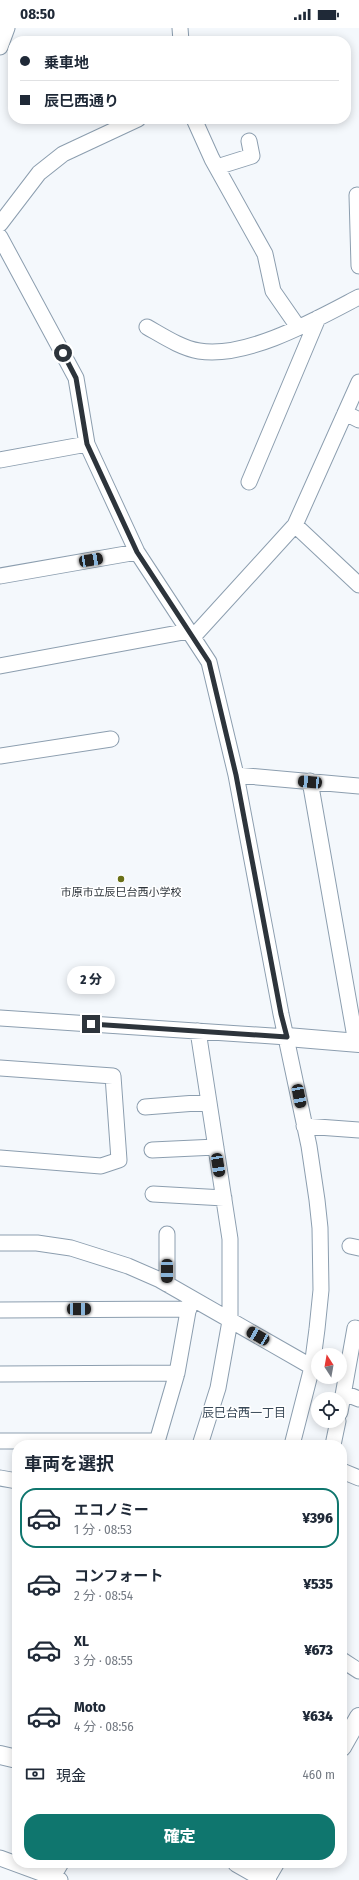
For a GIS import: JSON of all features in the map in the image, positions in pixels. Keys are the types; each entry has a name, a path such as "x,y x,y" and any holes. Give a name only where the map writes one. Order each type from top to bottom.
{"street":[{"path":"0,48 7,28"},
{"path":"0,224 39,173 63,154 127,124"},
{"path":"196,124 217,167 265,254 273,291 298,327"},
{"path":"217,167 252,156 249,141"},
{"path":"357,195 359,266"},
{"path":"0,237 76,378 87,444 137,552 209,662 236,775 317,1200 320,1228 321,1290 314,1348"},
{"path":"147,327 187,348 200,352 230,352 261,343 318,318 359,297"},
{"path":"249,482 318,318"},
{"path":"0,666 191,634 295,525 359,382"},
{"path":"345,414 359,420"},
{"path":"0,460 87,444"},
{"path":"295,525 359,584"},
{"path":"0,576 137,552"},
{"path":"0,756 111,739"},
{"path":"236,775 359,786"},
{"path":"0,1018 358,1043 310,782"},
{"path":"198,1031 230,1239 230,1321 218,1388 202,1440"},
{"path":"0,1068 113,1076 119,1160 100,1166 0,1158"},
{"path":"145,1107 209,1102"},
{"path":"304,1126 359,1130"},
{"path":"152,1150 216,1147"},
{"path":"153,1194 224,1198"},
{"path":"167,1234 167,1284"},
{"path":"0,1243 37,1243 71,1248 128,1266 167,1284 190,1303 230,1321 311,1366"},
{"path":"0,1310 190,1303"},
{"path":"158,1440 177,1373 190,1303"},
{"path":"344,1392 355,1328 359,1329"},
{"path":"293,1440 311,1371"},
{"path":"0,1374 177,1373"},
{"path":"347,1394 359,1399"},
{"path":"333,1440 336,1428"},
{"path":"0,1441 12,1441"},
{"path":"347,1473 359,1478"},
{"path":"0,1478 12,1480"},
{"path":"347,1663 359,1671"},
{"path":"347,1738 359,1717"},
{"path":"0,1755 12,1758"},
{"path":"0,1858 12,1863"},
{"path":"26,1868 55,1879 59,1868"},
{"path":"246,1868 266,1880 272,1868"}],"place":[{"name":"市原市立辰巳台西小学校","path":"121,879"}],"district":[{"name":"辰巳台西一丁目","path":"244,1413"}],"route":[{"path":"63,353 76,378 87,444 137,552 209,662 236,775 281,1014 287,1037 91,1024"}]}
